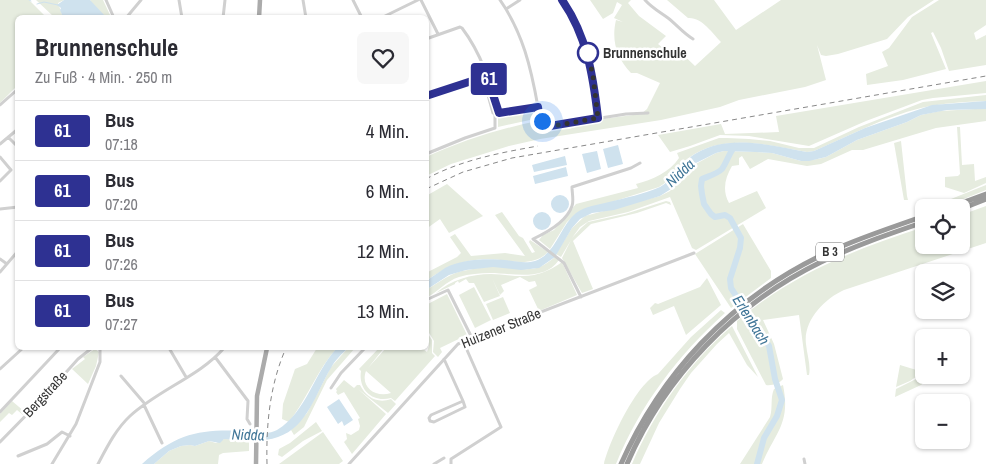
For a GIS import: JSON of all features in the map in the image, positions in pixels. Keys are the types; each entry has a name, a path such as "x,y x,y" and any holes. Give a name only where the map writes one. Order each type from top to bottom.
{"highway":[{"path":"970,200 986,194"},
{"path":"970,205 986,199"},
{"name":"B 3","path":"621,464 645,416 664,386 697,346 774,282 824,254 915,219"},
{"name":"B 3","path":"627,464 650,418 669,390 701,350 744,307 820,262 915,225"}],"main road":[{"path":"259,15 260,0"},
{"path":"256,464 258,390 267,350"}],"street":[{"path":"106,0 113,15"},
{"path":"128,15 141,0"},
{"path":"179,0 182,15"},
{"path":"223,15 224,0"},
{"path":"303,0 306,15"},
{"path":"353,0 360,15"},
{"path":"388,15 420,0 428,15"},
{"path":"500,0 518,30 526,51 540,119 548,126 648,113"},
{"path":"506,9 520,0"},
{"path":"562,0 578,27 587,49 593,76 598,118"},
{"path":"645,0 671,20 684,34 693,39"},
{"path":"429,17 438,34"},
{"path":"429,38 460,27 462,28 475,49 497,114 496,126 429,153"},
{"path":"429,95 485,76"},
{"path":"0,105 15,92"},
{"path":"497,114 538,107"},
{"path":"0,144 15,131"},
{"path":"8,137 15,144"},
{"path":"0,157 11,170 0,181"},
{"path":"581,297 566,265 533,240 554,227 569,211 573,204 572,186 632,168 640,163"},
{"path":"0,209 15,207"},
{"name":"Huizener Straße","path":"349,464 455,346 463,341 694,253"},
{"path":"0,272 15,255"},
{"path":"0,259 7,264"},
{"path":"429,299 448,290 472,338"},
{"path":"451,464 451,458 500,427 463,341"},
{"path":"0,369 21,350"},
{"path":"0,412 58,350"},
{"name":"Bergstraße","path":"2,440 78,359 89,350"},
{"path":"52,464 70,436 100,362 100,350"},
{"path":"170,350 186,377"},
{"path":"98,464 121,425 144,404 216,357 222,350"},
{"path":"330,388 363,350"},
{"path":"216,357 248,401 248,420 250,424"},
{"path":"444,359 463,401 465,409 434,422 430,421 431,415 463,401"},
{"path":"121,376 144,404 162,443"},
{"path":"18,456 47,444 62,432 70,436"},
{"path":"0,435 2,440"},
{"path":"434,464 444,458"},
{"path":"804,459 805,464"}],"shaded area":[{"path":"0,0 29,0 44,15 15,15 15,88 0,103"},
{"path":"36,0 64,0 58,3 62,15 52,15"},
{"path":"90,0 103,0 110,15 104,15"},
{"path":"590,0 631,0 628,3 639,16 666,36 658,44 672,55 675,47 695,66 721,42 702,23 693,18 688,18 667,0 714,0 736,30 781,0 934,0 908,17 887,39 826,56 821,55 817,45 826,80 805,87 739,100 720,107 661,120 540,139 509,146 451,164 429,175 429,156 494,132 537,121 545,128 556,130 569,129 602,119 641,114 647,109 660,83 637,73 631,73 616,49 614,35 616,20 623,22 614,18 622,5 617,2 613,13 603,19"},
{"path":"939,0 986,0 986,25 974,33 976,40 986,35 986,65 949,71 933,32 931,33 946,69 903,80 867,85 866,74 888,66 882,52 889,48 912,17"},
{"path":"986,81 986,93 922,100 866,121 809,146 749,136 720,135 670,152 658,135 721,124 725,134 779,132 776,116"},
{"path":"986,95 986,101 937,105 907,112 814,151 807,152 747,143 717,145 690,157 659,187 577,213 567,222 550,249 539,240 543,235 554,230 576,204 638,188 636,184 654,178 671,167 679,158 677,153 719,138 770,141 799,148 814,148 859,127 923,102"},
{"path":"532,109 536,109 539,118 498,127 498,118 501,114 508,113 508,116 533,112"},
{"path":"986,109 986,121 936,128 863,150 852,150 821,164 807,166 768,159 750,169 742,156 739,158 739,165 732,166 726,180 725,189 729,203 757,191 766,208 696,250 692,248 670,197 628,212 589,221 580,227 572,238 588,222 625,214 666,201 670,202 671,205 666,203 637,213 591,224 573,241 593,289 582,293 562,258 571,240 561,257 556,254 572,228 585,216 660,196 670,191 692,166 716,153 724,151 756,152 772,153 801,161 818,159 826,157 857,140 921,115 940,111"},
{"path":"957,127 960,127 962,165 974,164 975,181 986,177 986,183 964,193 945,187 945,177 958,176 960,174"},
{"path":"901,141 908,200 904,200 894,143"},
{"path":"447,184 483,216 449,233 440,219 429,227 429,194"},
{"path":"986,185 986,190 964,199 951,199"},
{"path":"986,206 986,243 970,248 970,212"},
{"path":"502,212 519,236 523,238 532,253 535,252 529,242 530,240 548,252 534,261 526,262 492,259 467,261 447,268 429,279 429,271 461,253 450,237 455,234 471,256 505,253 525,256 495,215"},
{"path":"743,224 771,271 771,278 731,308 695,254"},
{"path":"915,230 915,254 953,254 923,264 915,264 915,266 844,290 829,299 816,312 808,327 806,344 810,367 809,375 807,375 799,315 763,320 774,344 783,379 776,384 766,385 737,329 737,321 758,304 803,276 849,254"},
{"path":"555,257 559,260 553,267 536,274 486,273 463,276 450,281 429,296 429,288 462,271 488,267 529,269 548,263"},
{"path":"562,262 577,295 539,311 529,290 537,286 535,281 529,282 520,277 501,285 504,291 500,295 492,278 500,296 484,302 474,283 469,283 466,279 459,283 458,281 436,293 455,281 476,275 529,276 549,270"},
{"path":"707,278 721,305 686,335 674,306 653,315 650,308 655,303 658,304 700,287"},
{"path":"474,287 491,320 475,328 459,295"},
{"path":"447,294 467,335 440,348 442,352 438,357 433,352 434,341 429,333 429,303"},
{"path":"503,297 510,313 493,320 486,304"},
{"path":"721,310 725,313 676,364 649,401 616,464 604,464 618,428 641,388 658,374 691,337"},
{"path":"732,326 758,377 747,365 729,333 691,373 659,423 640,464 632,464 651,426 674,389 701,356"},
{"path":"429,336 432,340 432,353 435,356 395,401 391,398 378,399 368,394 364,389 359,369 377,350 382,350 368,368 384,350 424,350 427,352 429,350","holes":["366,371 391,393 379,394 370,390 365,382"]},
{"path":"94,350 99,352 96,366 88,384 72,369 85,359 83,357"},
{"path":"316,350 335,350 289,422 282,419 283,404 295,369 307,364"},
{"path":"346,350 353,350 327,380 304,427 294,435 291,430 307,413 331,367"},
{"path":"900,365 915,370 915,378 896,387"},
{"path":"344,380 354,388 360,385 365,393 377,400 391,399 396,404 388,413 358,389 386,414 352,454 344,442 347,439 346,433 351,435 359,430 358,419 360,418 344,392 338,395 336,392 336,389"},
{"path":"915,380 915,384 922,384 895,397 896,389"},
{"path":"783,385 785,409 783,419 762,464 740,464 770,417 774,389"},
{"path":"12,401 25,412 23,415 17,410 12,415 9,413 0,422 0,414"},
{"path":"316,422 322,431 303,441 282,457 278,455 279,449 290,443"},
{"path":"323,432 343,461 339,464 279,464"},
{"path":"224,439 249,440 249,451 223,453 219,455 218,464 154,464 169,451 181,446 195,446 209,441 216,443"}],"water":[{"path":"64,0 90,0 104,15 62,15 61,8 57,5"},
{"name":"Nidda","path":"986,101 986,109 947,110 921,115 857,140 826,157 809,161 801,161 772,153 724,151 716,153 692,165 671,189 660,196 614,210 592,213 580,219 572,228 555,257 539,268 521,270 493,267 466,270 449,275 429,288 429,279 451,265 490,259 520,262 535,261 548,252 576,213 592,206 641,194 660,187 689,158 702,150 716,145 746,143 777,146 807,152 814,151 865,128 932,105"},
{"path":"618,145 623,164 608,168 603,149"},
{"path":"597,151 601,169 587,173 582,154"},
{"path":"565,156 567,165 534,172 532,165"},
{"path":"566,167 568,176 535,184 533,176"},
{"path":"560,195 566,198 569,204 566,210 560,213 554,210 551,204 554,198"},
{"path":"542,212 548,215 551,221 548,227 542,230 536,227 533,221 536,215"},
{"name":"Nidda","path":"335,350 346,350 333,365 304,417 288,432 265,440 224,439 220,443 209,441 195,446 181,446 169,451 154,464 142,464 167,445 179,439 203,432 274,432 296,413"},
{"path":"339,399 353,420 344,426 342,421 338,424 327,407"}],"waterway":[{"path":"37,4 44,2 58,5"},
{"name":"Erlenbach","path":"735,146 722,169 702,179 701,186 704,204 711,214 715,217 725,215 730,218 741,238 740,248 730,279 731,288 769,346 775,379 782,400 777,416 764,438 757,464"}],"railway":[{"path":"429,188 463,172 512,158 986,76"},
{"path":"429,177 467,162 538,146"},
{"path":"267,464 270,404 276,376 285,350"}],"bus line":[{"name":"61","path":"429,95 487,76 499,113 538,107 540,119 548,126 598,118 593,76 587,49 578,27 562,0"}],"place":[{"name":"Brunnenschule","path":"588,53"}],"route":[{"path":"542,121 548,126 553,126 598,118 588,53"}]}
